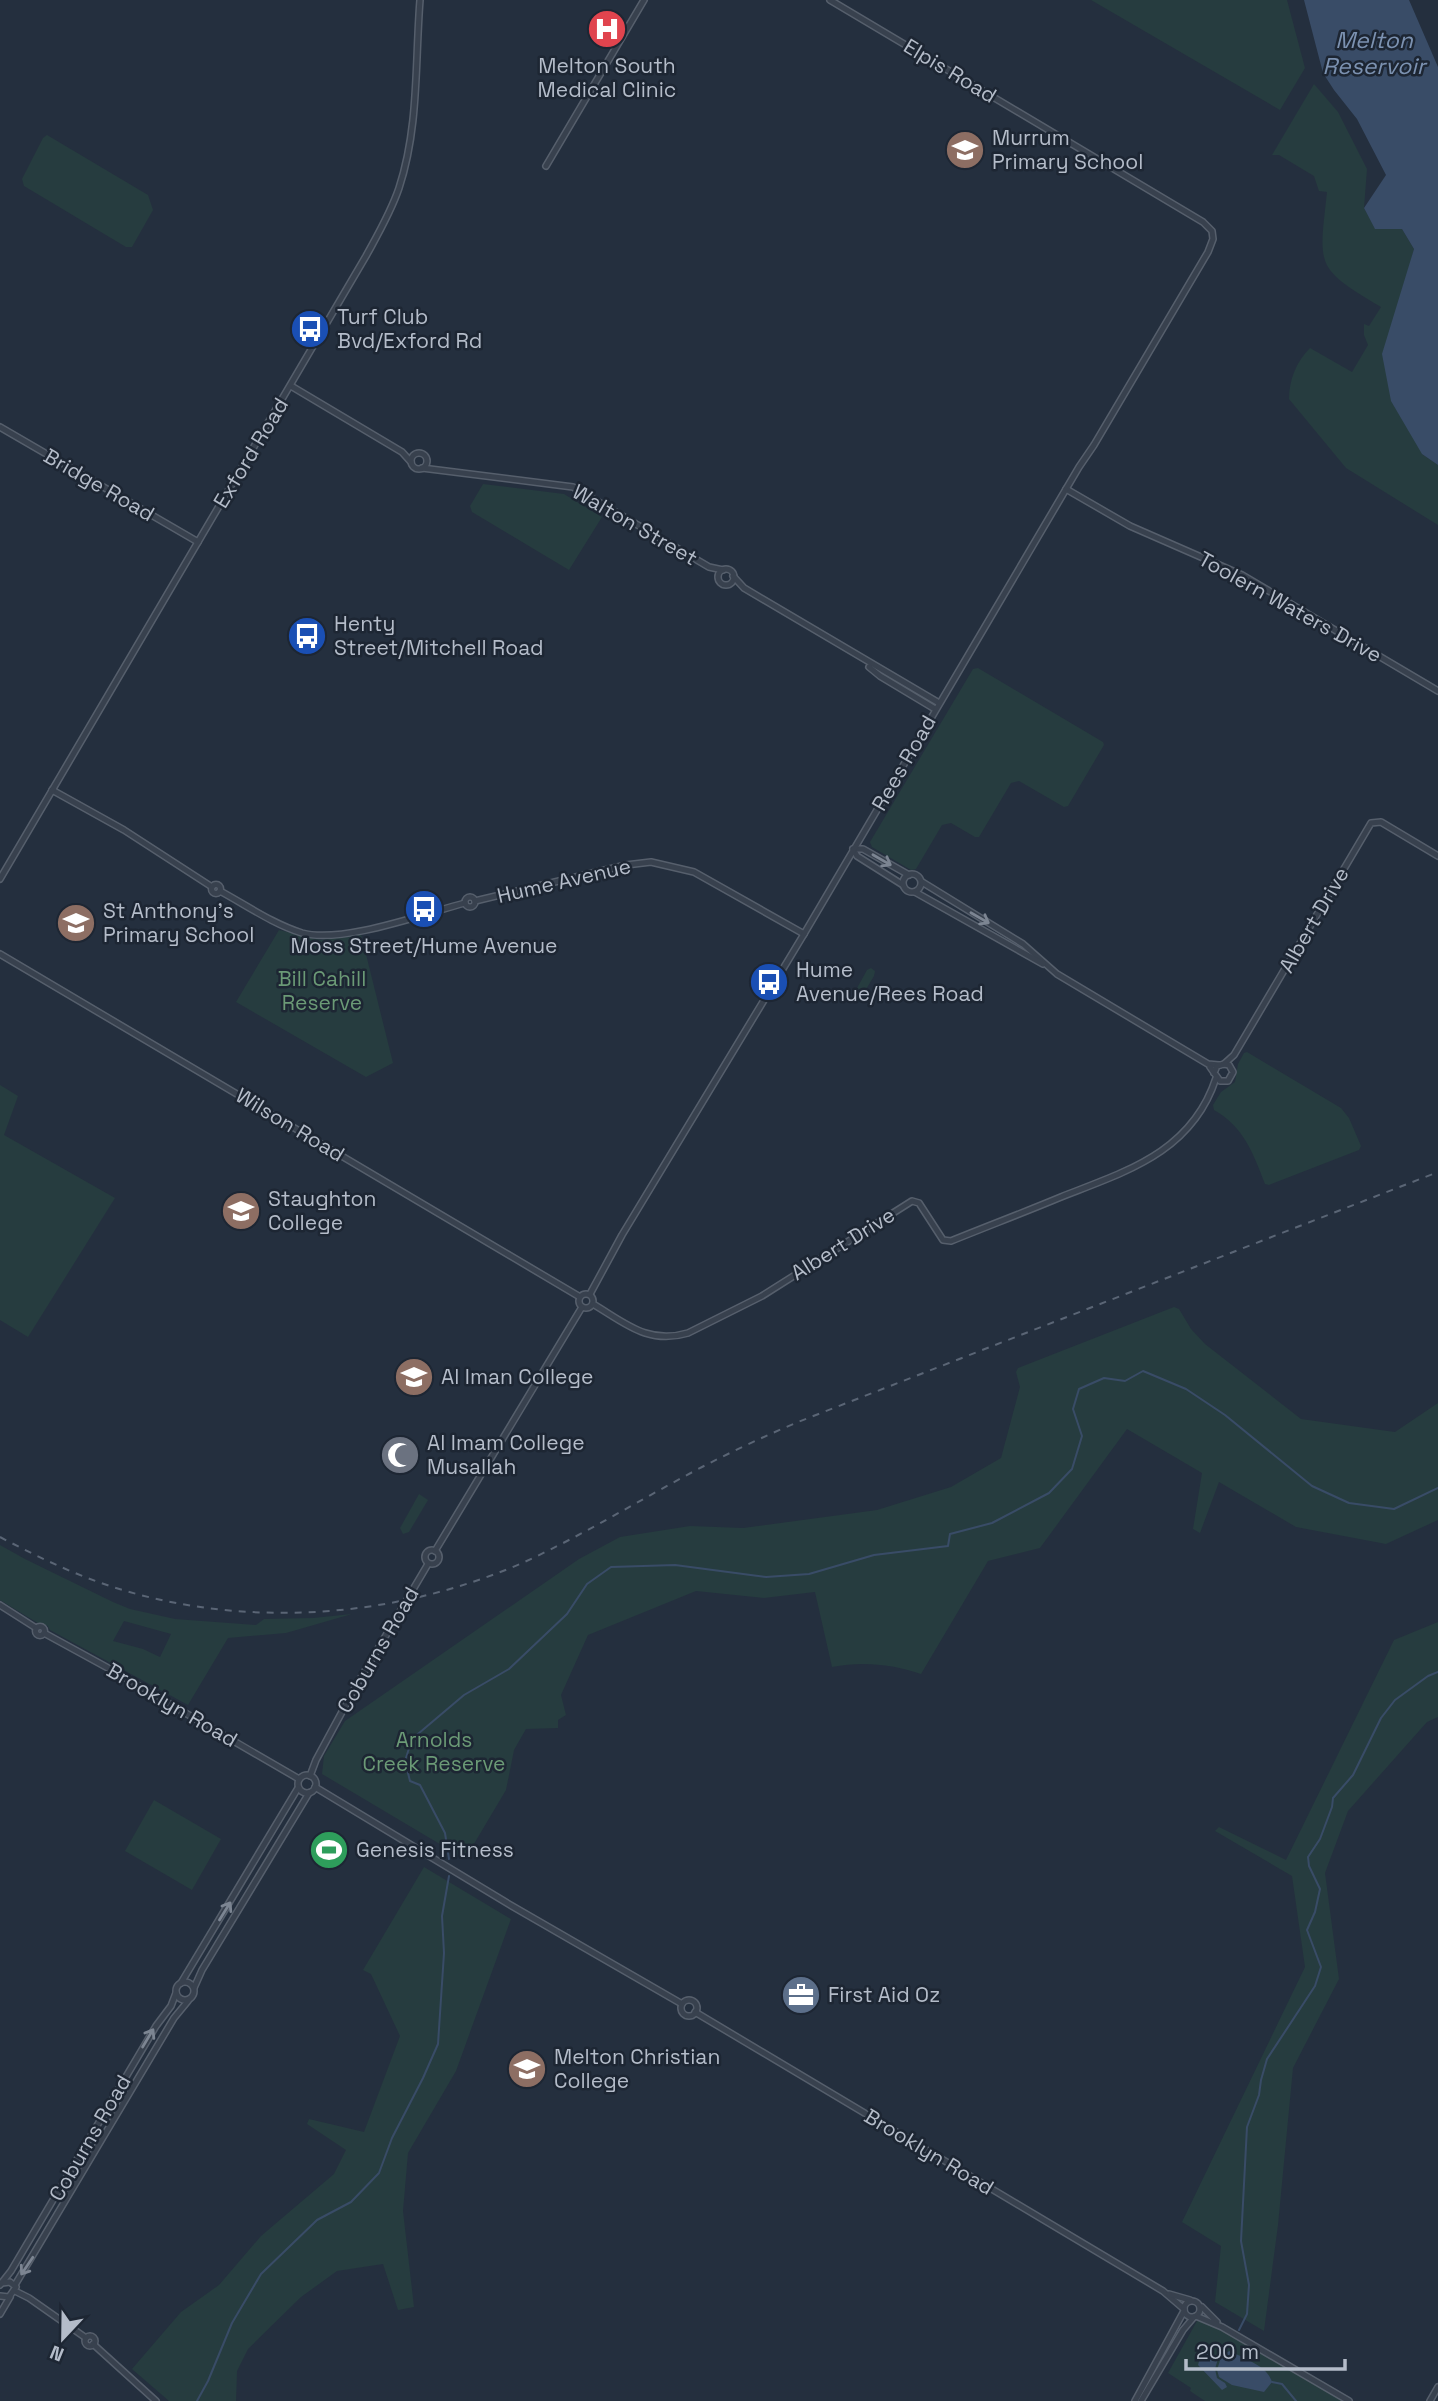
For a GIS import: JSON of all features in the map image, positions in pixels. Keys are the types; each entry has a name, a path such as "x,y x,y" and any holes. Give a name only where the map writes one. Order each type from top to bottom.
{"street":[{"name":"Exford Road","path":"0,879 366,256 398,190 414,119 420,0"},
{"path":"547,166 644,0"},
{"name":"Elpis Road","path":"830,0 1159,195 1203,222 1212,231"},
{"name":"Rees Road","path":"590,1294 622,1235 804,934 1208,252 1213,239 1212,231"},
{"path":"290,386 402,452 415,468 422,468 426,460"},
{"name":"Bridge Road","path":"0,427 198,542"},
{"path":"402,452 423,454 436,468"},
{"path":"411,462 416,454"},
{"name":"Walton Street","path":"422,468 573,487 709,567 723,570"},
{"name":"Toolern Waters Drive","path":"1066,489 1130,526 1242,575 1438,691"},
{"name":"Walton Street","path":"709,567 718,579"},
{"path":"744,588 730,571 723,570 719,575 718,579 723,584 744,588 862,659 880,676 937,706"},
{"path":"729,584 733,576"},
{"name":"Hume Avenue","path":"52,790 124,830 212,887 218,885 220,891 279,924 304,933 321,936 364,930 465,903 469,897 475,901 626,865 651,862 694,872 804,934"},
{"name":"Albert Drive","path":"593,1304 640,1332 651,1336 676,1337 762,1296 913,1200 919,1203 941,1238 948,1242 1133,1169 1163,1151 1180,1136 1193,1122 1213,1090 1231,1077 1234,1055 1374,822 1381,822 1438,856"},
{"path":"1046,965 915,892 908,891 903,885 857,856 853,849 863,849 909,875 917,875 922,882 1023,944 1057,974 1209,1065 1215,1076 1224,1082"},
{"path":"903,885 904,879 909,875"},
{"path":"915,892 922,882"},
{"name":"Wilson Road","path":"0,954 580,1297"},
{"name":"Albert Drive","path":"1213,1090 1215,1076 1222,1064 1234,1055"},
{"path":"1209,1065 1222,1064 1231,1068"},
{"path":"585,1293 590,1294 593,1304 587,1308 582,1307 580,1297 585,1293"},
{"path":"436,1551 426,1553 428,1564 439,1560 436,1551 582,1307"},
{"name":"Coburns Road","path":"310,1776 356,1686 428,1564"},
{"name":"Brooklyn Road","path":"0,1605 36,1629 43,1627 44,1633 299,1779"},
{"path":"304,1775 310,1776 314,1779 315,1787 202,1970 193,1996 188,2001 181,2000 176,1993 177,1987 292,1802 299,1779 304,1775"},
{"path":"315,1787 512,1906 682,2004"},
{"path":"298,1788 309,1793"},
{"path":"181,1983 187,1982 194,1988"},
{"name":"Coburns Road","path":"1,2284 156,2026 171,2006 176,1993"},
{"name":"Coburns Road","path":"0,2314 174,2018 188,2001"},
{"path":"686,2001 693,2002 697,2008 695,2012 686,2015 682,2012 682,2004 686,2001"},
{"name":"Brooklyn Road","path":"695,2012 1163,2291 1184,2310"},
{"path":"1,2284 10,2282 14,2290 30,2298 86,2338 86,2344 93,2344 156,2401"},
{"path":"0,2296 5,2297 14,2290"},
{"name":"Brooklyn Road","path":"1163,2291 1190,2300"},
{"path":"1135,2401 1186,2303 1190,2300 1199,2304 1222,2327"},
{"path":"1141,2401 1183,2330 1201,2311 1199,2304"},
{"path":"1184,2310 1187,2315 1222,2327 1349,2401"},
{"path":"1430,2401 1438,2387"}],"green space":[{"path":"1091,0 1287,0 1305,68 1280,110"},
{"path":"1314,84 1338,112 1367,169 1364,208 1375,228 1402,229 1414,249 1406,279 1422,454 1438,465 1438,525 1346,468 1289,399 1294,372 1310,348 1352,372 1368,345 1364,324 1369,326 1381,307 1343,283 1326,263 1323,236 1327,192 1319,191 1314,176 1279,155 1272,155"},
{"path":"47,135 148,195 153,210 132,247 126,247 24,186 22,179"},
{"path":"483,484 564,494 602,517 569,570 472,512 470,506"},
{"path":"978,668 1104,745 1068,806 1064,807 1019,781 1011,783 979,837 951,823 942,825 916,869 911,870 872,847 870,842 973,669"},
{"name":"Bill Cahill Reserve","path":"279,930 321,940 361,934 393,1063 366,1077 236,1002"},
{"path":"871,968 875,971 874,976 859,1001 854,1003 851,999 867,970"},
{"path":"1247,1052 1341,1108 1349,1118 1361,1146 1359,1150 1269,1185 1265,1184 1246,1142 1233,1124 1214,1110 1213,1105 1221,1092 1235,1082 1238,1064"},
{"path":"0,1085 18,1096 4,1135 115,1198 28,1337 0,1320"},
{"name":"Arnolds Creek Reserve","path":"1174,1307 1179,1309 1191,1329 1205,1344 1301,1419 1395,1432 1438,1403 1438,1520 1386,1544 1296,1527 1219,1482 1200,1533 1193,1529 1202,1473 1127,1429 1040,1548 988,1561 921,1674 877,1664 832,1667 815,1592 764,1598 696,1591 588,1635 561,1695 566,1715 558,1720 558,1728 526,1729 514,1750 506,1790 465,1859 322,1774 324,1756 345,1721 579,1559 620,1537 690,1526 743,1528 877,1510 951,1487 1001,1458 1020,1387 1016,1372 1018,1368"},
{"path":"419,1494 428,1500 409,1532 403,1534 400,1528"},
{"path":"0,1545 113,1602 130,1609 175,1619 256,1625 264,1619 352,1614 286,1633 228,1638 188,1705 0,1600","holes":["124,1621 171,1634 160,1657 113,1641"]},
{"path":"1438,1622 1438,1717 1427,1722 1348,1811 1325,1873 1339,1979 1293,2068 1278,2225 1264,2331 1215,2302 1221,2246 1182,2222 1305,1967 1292,1876 1215,1831 1219,1827 1286,1860 1394,1640"},
{"path":"154,1800 221,1839 192,1890 125,1851"},
{"path":"424,1867 511,1919 456,2071 408,2153 403,2211 414,2307 398,2310 383,2264 337,2271 301,2297 248,2349 237,2371 236,2401 169,2401 132,2369 181,2312 219,2285 261,2236 334,2174 346,2150 307,2124 309,2119 364,2132 400,2036 371,1974 363,1970"},
{"path":"1206,2319 1347,2401 1205,2401 1168,2373 1197,2321"}],"water":[{"name":"Melton Reservoir","path":"1304,0 1409,0 1438,67 1438,465 1422,454 1391,401 1382,354 1414,249 1402,229 1375,229 1364,208 1386,175 1357,119 1323,73"},
{"path":"1207,2350 1219,2355 1215,2369 1217,2378 1227,2387 1222,2390 1198,2365 1201,2354"},
{"path":"1230,2351 1265,2371 1272,2382 1264,2392 1232,2385 1219,2377 1217,2370 1222,2354"}],"waterway":[{"path":"449,1859 445,1833 420,1785 410,1781 405,1761 412,1739 464,1695 509,1669 567,1614 587,1584 611,1567 675,1565 766,1577 809,1574 874,1555 948,1546 950,1534 992,1523 1049,1493 1072,1469 1082,1436 1073,1409 1079,1389 1104,1378 1125,1381 1143,1371 1186,1389 1225,1415 1312,1486 1349,1503 1394,1509 1438,1488"},
{"path":"1239,2330 1247,2314 1249,2285 1241,2241 1247,2127 1259,2095 1267,2059 1315,1986 1321,1967 1307,1930 1315,1912 1320,1889 1309,1866 1308,1857 1320,1839 1333,1798 1353,1775 1381,1718 1395,1700 1428,1676 1438,1672"},
{"path":"197,2401 232,2323 261,2274 317,2220 351,2202 379,2173 392,2138 438,2044 444,1953 442,1916 449,1876"},
{"path":"1272,2382 1282,2384 1296,2401"}],"railway":[{"path":"0,1537 57,1565 116,1588 166,1601 217,1609 268,1613 320,1612 422,1596 472,1582 520,1564 702,1467 798,1422 1438,1172"}],"place":[{"name":"Melton South Medical Clinic","path":"607,29"},
{"name":"Murrum Primary School","path":"965,150"},
{"name":"Turf Club Bvd/Exford Rd","path":"310,329"},
{"name":"Henty Street/Mitchell Road","path":"307,636"},
{"name":"Moss Street/Hume Avenue","path":"424,909"},
{"name":"St Anthony's Primary School","path":"76,923"},
{"name":"Hume Avenue/Rees Road","path":"769,982"},
{"name":"Staughton College","path":"241,1211"},
{"name":"Al Iman College","path":"414,1377"},
{"name":"Al Imam College Musallah","path":"400,1455"},
{"name":"Genesis Fitness","path":"329,1850"},
{"name":"First Aid Oz","path":"801,1995"},
{"name":"Melton Christian College","path":"527,2069"}]}
